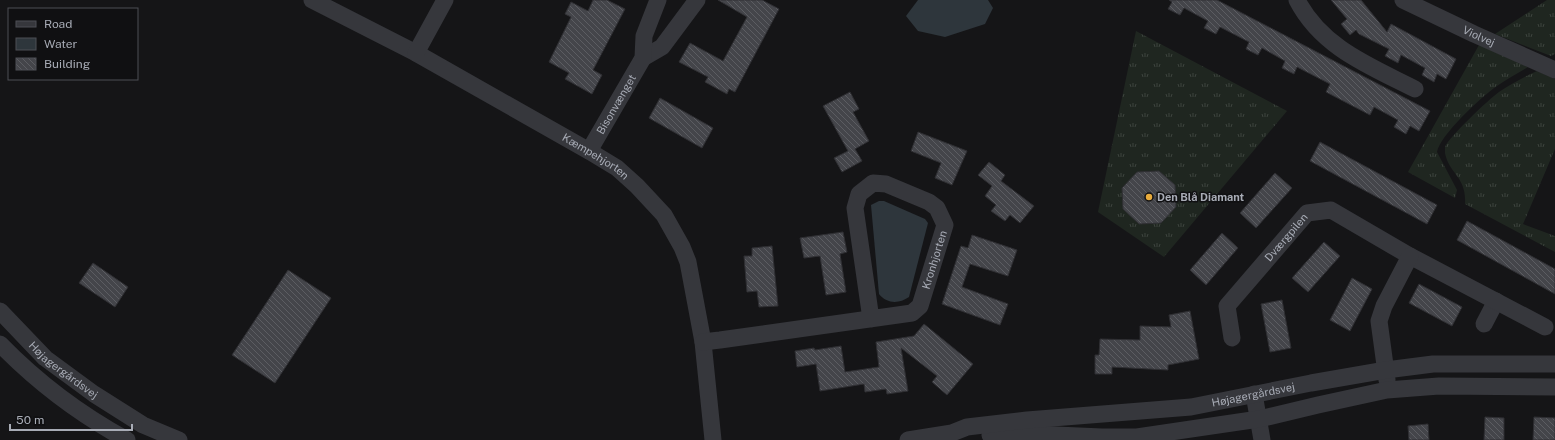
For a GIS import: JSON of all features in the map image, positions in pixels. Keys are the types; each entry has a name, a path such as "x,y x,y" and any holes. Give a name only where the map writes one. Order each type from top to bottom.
{"street":[{"name":"Kæmpehjorten","path":"312,0 416,53 617,168 637,186 664,215 682,246 688,262 703,342 713,440"},
{"path":"416,53 445,0"},
{"name":"Bisonvænget","path":"589,151 643,58 644,36 658,0"},
{"name":"Bisonvænget","path":"643,58 662,47 697,0"},
{"path":"1297,0 1305,15 1328,40 1352,57 1415,89"},
{"name":"Violvej","path":"1403,0 1555,70"},
{"name":"Kronhjorten","path":"703,342 871,319 912,313 920,306 945,225 937,208 929,202 886,184 873,183 859,194 855,208 871,319"},
{"name":"Dværgpilen","path":"1232,338 1227,306 1307,213 1331,210 1410,256 1545,327"},
{"path":"1388,390 1379,321 1384,306 1410,256"},
{"path":"1484,324 1496,301"},
{"name":"Højagergårdsvej","path":"0,311 45,358 94,394 143,425 179,440"},
{"name":"Højagergårdsvej","path":"0,344 25,370 62,399 126,440"},
{"name":"Højagergårdsvej","path":"908,440 952,433 967,427 1027,420 1191,407 1386,370 1433,364 1555,364"},
{"name":"Højagergårdsvej","path":"952,433 970,436 1010,433 1137,437 1259,419 1318,404 1388,390 1439,386 1555,388"},
{"path":"1254,394 1262,440"}],"green space":[{"path":"1547,0 1555,0 1555,54 1551,56 1495,34"},
{"path":"1136,31 1287,111 1164,257 1098,212"},
{"path":"1479,45 1528,67 1490,91 1462,117 1445,136 1437,152 1457,190 1455,198 1408,172"},
{"path":"1537,71 1555,79 1555,149 1523,224 1555,236 1555,252 1465,204 1465,195 1461,182 1450,166 1445,153 1445,147 1448,142 1487,102 1499,92"}],"water":[{"path":"918,0 988,0 993,8 985,24 945,37 918,31 906,16"},
{"path":"879,201 884,201 925,219 928,223 909,297 897,302 886,300 879,294 871,205"}],"building":[{"path":"593,0 607,0 625,9 593,70 602,75 592,94 565,79 569,73 549,62 571,17 565,14 571,2 588,11"},
{"path":"718,0 762,0 779,9 735,92 729,89 727,94 705,82 708,77 679,62 690,43 723,61 747,17"},
{"path":"1169,0 1217,0 1430,111 1419,131 1410,126 1406,134 1394,127 1398,120 1374,107 1370,115 1326,92 1330,84 1297,67 1294,74 1282,68 1285,61 1262,48 1258,55 1246,49 1249,42 1220,27 1216,34 1204,28 1208,21 1184,8 1180,15 1168,9 1172,2"},
{"path":"1331,0 1361,0 1387,32 1391,24 1456,59 1446,79 1437,74 1434,82 1422,75 1425,68 1401,55 1398,63 1385,56 1389,49 1359,34 1356,30 1350,35 1341,24 1347,19"},
{"path":"850,92 859,109 853,112 869,141 855,149 862,161 842,172 834,158 848,151 823,106"},
{"path":"660,98 713,128 702,148 649,118"},
{"path":"918,132 967,151 952,185 935,178 941,163 911,151"},
{"path":"1320,142 1437,205 1427,224 1310,161"},
{"path":"989,162 1005,175 1001,181 1034,206 1020,223 1010,215 1005,221 991,211 996,205 985,196 992,186 978,175"},
{"name":"Den Blå Diamant","path":"1159,171 1175,185 1176,207 1161,223 1139,224 1123,209 1122,188 1137,172"},
{"path":"1275,173 1292,188 1256,228 1240,213"},
{"path":"1467,221 1555,269 1555,294 1457,240"},
{"path":"843,232 847,252 840,254 846,292 826,295 820,256 804,258 800,238"},
{"path":"1222,233 1238,248 1206,285 1190,270"},
{"path":"972,235 1017,250 1008,276 970,264 962,287 1008,304 1000,325 942,304 961,246 968,248"},
{"path":"1324,242 1340,256 1308,292 1292,278"},
{"path":"772,246 778,306 759,307 757,291 747,292 744,256 752,256 752,248"},
{"path":"93,263 128,287 115,307 79,283"},
{"path":"288,270 331,298 275,383 232,355"},
{"path":"1352,278 1372,289 1350,331 1330,320"},
{"path":"1419,284 1462,307 1452,326 1409,303"},
{"path":"1282,300 1291,348 1270,352 1261,304"},
{"path":"1190,311 1199,359 1168,365 1168,370 1112,367 1112,374 1095,374 1095,355 1099,355 1100,339 1140,340 1140,326 1171,327 1169,315"},
{"path":"924,324 973,364 947,395 932,382 937,376 901,348 908,391 887,394 886,389 865,392 864,384 820,391 816,364 797,367 795,351 841,346 845,372 879,367 876,342 914,336"},
{"path":"1485,417 1504,418 1504,440 1484,440"},
{"path":"1534,417 1555,418 1555,440 1533,440"},
{"path":"1428,424 1429,440 1409,440 1408,426"}],"place":[{"name":"Den Blå Diamant","path":"1149,197"}]}
